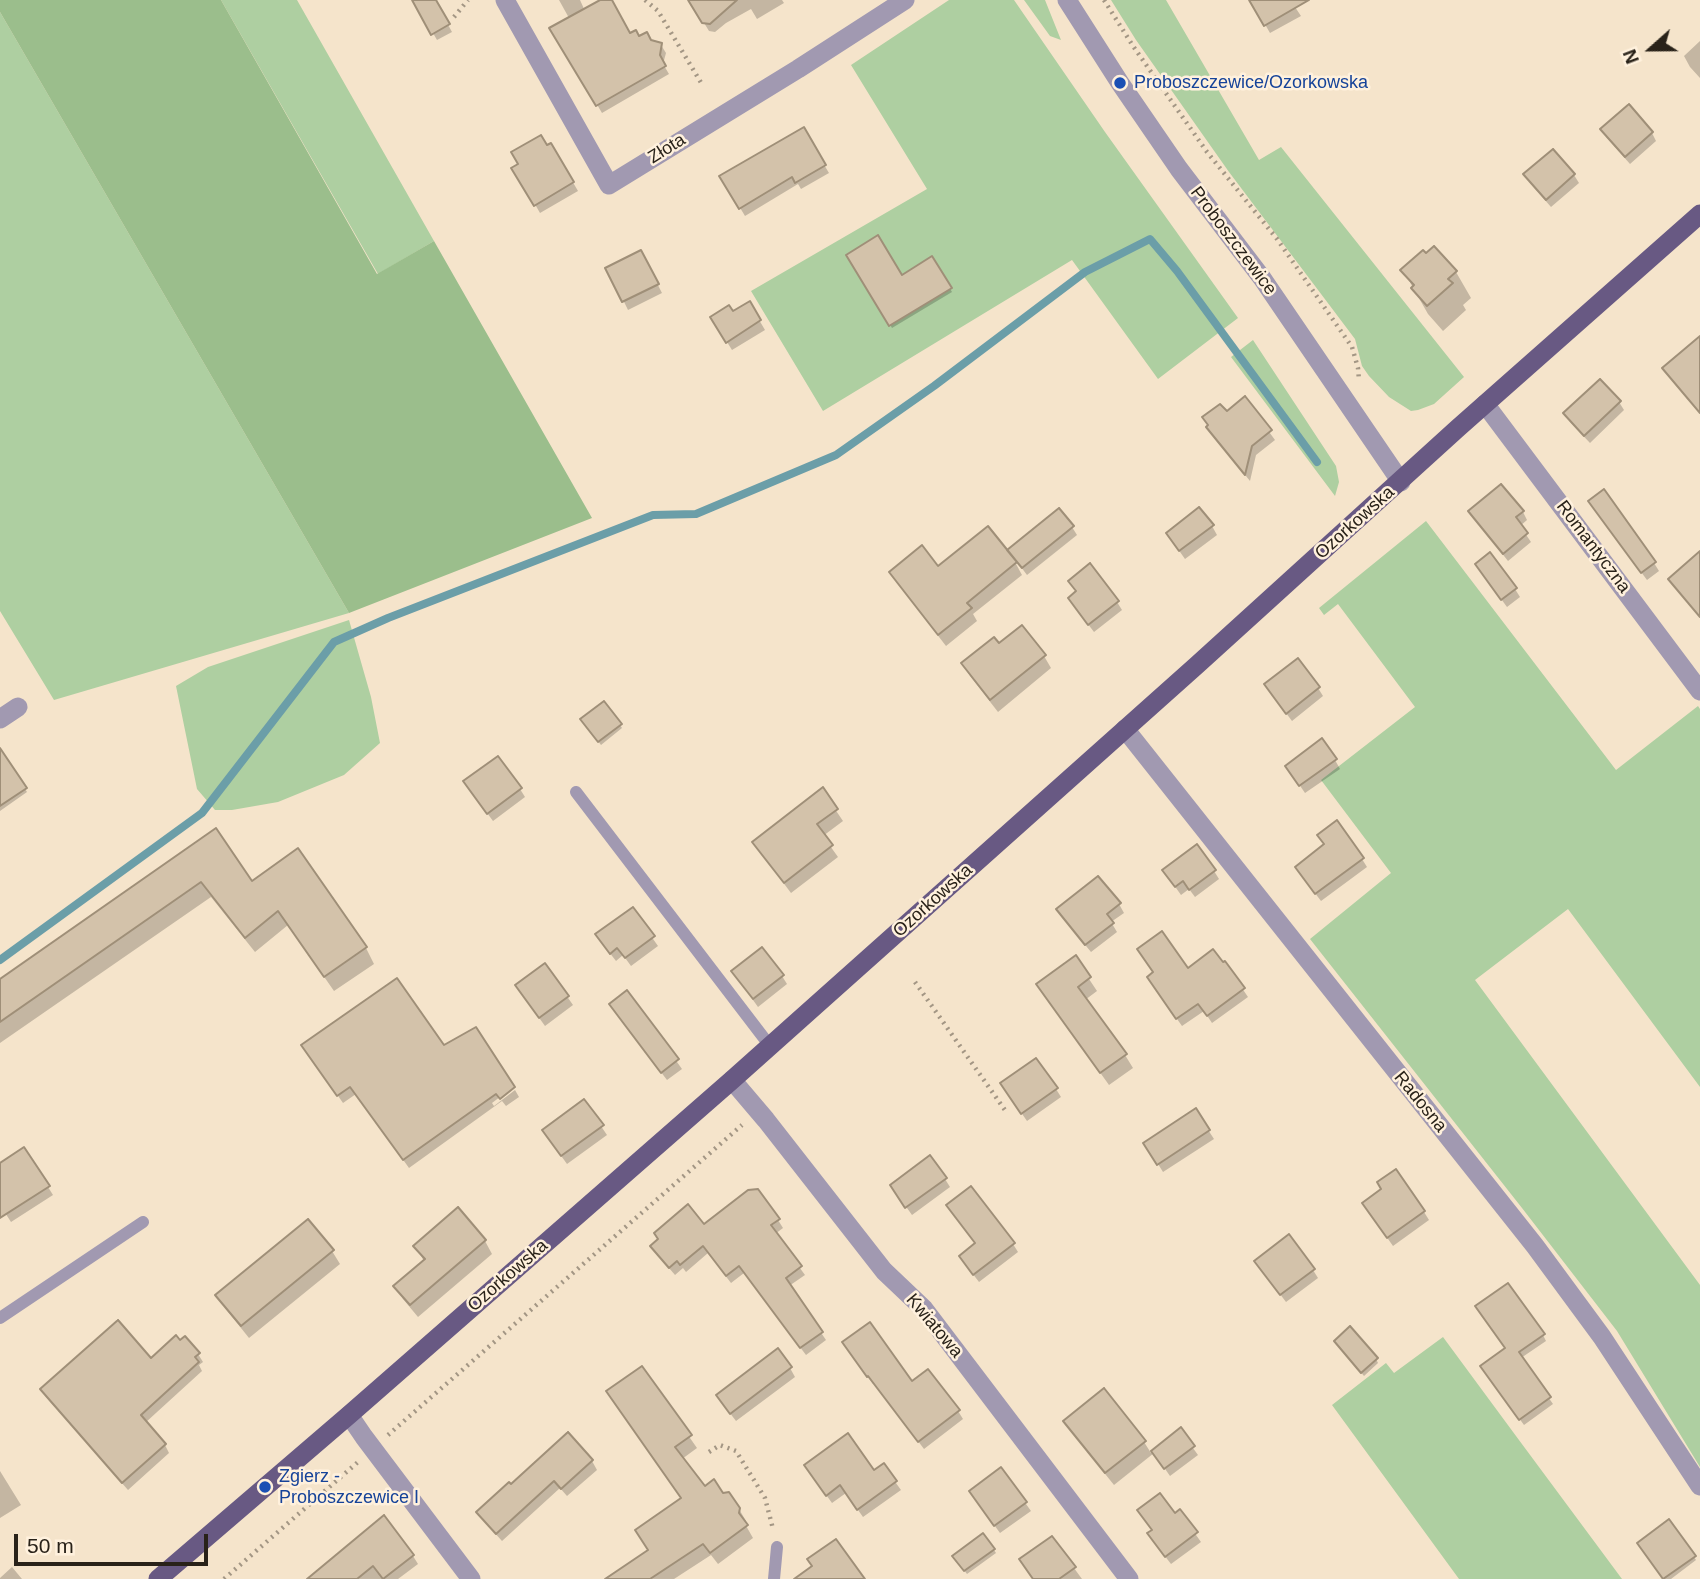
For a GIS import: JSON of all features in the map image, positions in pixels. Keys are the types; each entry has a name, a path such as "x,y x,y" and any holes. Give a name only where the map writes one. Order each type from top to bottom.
{"main road":[{"name":"Ozorkowska","path":"158,1579 732,1080 1700,214"}],"street":[{"name":"Złota","path":"505,0 609,185 905,0"},
{"name":"Proboszczewice","path":"1067,0 1179,169 1262,278 1401,482"},
{"name":"Romantyczna","path":"1485,404 1700,691"},
{"path":"0,719 18,707"},
{"name":"Radosna","path":"1125,729 1535,1246 1602,1337 1700,1486"},
{"name":"Kwiatowa","path":"732,1080 884,1271 924,1309 1129,1579"},
{"path":"349,1415 471,1579"}],"lane":[{"path":"576,792 770,1046"},
{"path":"0,1318 143,1222"},
{"path":"774,1579 778,1547"}],"path":[{"path":"454,17 468,0"},
{"path":"645,0 658,12 704,86"},
{"path":"1104,0 1165,94 1207,152 1277,239 1352,347"},
{"path":"915,982 1007,1113"},
{"path":"382,1441 759,1111"},
{"path":"709,1452 720,1445 736,1451 765,1498 778,1547"},
{"path":"224,1579 363,1458"}],"green space":[{"path":"0,0 221,0 377,274 434,241 592,518 349,613 0,12"},
{"path":"221,0 297,0 434,241 378,274"},
{"path":"949,0 1014,0 1238,318 1158,379 1072,260 823,411 751,291 927,189 851,65"},
{"path":"1024,0 1045,0 1061,40 1050,36"},
{"path":"1111,0 1166,0 1259,160 1281,147 1464,377 1434,404 1411,411 1389,397 1369,376 1362,366 1355,339 1229,172"},
{"path":"0,12 349,613 54,700 0,611"},
{"path":"1253,340 1336,466 1339,482 1335,496 1231,357"},
{"path":"1426,521 1616,770 1698,706 1700,709 1700,1087 1568,909 1475,980 1700,1285 1700,1467 1617,1331 1310,939 1391,873 1321,780 1415,707 1338,604 1324,615 1319,608"},
{"path":"349,620 371,697 380,743 344,775 278,802 232,810 215,810 197,789 176,686 208,667"},
{"path":"1443,1337 1622,1579 1459,1579 1332,1405 1386,1363 1394,1373"}],"building":[{"path":"412,0 436,0 450,24 431,35"},
{"path":"600,0 612,0 630,33 636,30 639,36 647,32 651,40 662,43 660,55 666,66 596,106 549,28"},
{"path":"688,0 737,0 710,24 702,23"},
{"path":"1249,0 1309,0 1264,26"},
{"path":"1629,104 1653,132 1625,157 1600,129"},
{"path":"804,127 826,165 795,183 792,177 739,209 719,176"},
{"path":"541,135 547,145 551,143 574,182 534,206 511,168 518,164 511,152"},
{"path":"1553,149 1575,174 1546,200 1523,174"},
{"path":"878,235 902,275 932,256 952,288 889,326 846,255"},
{"path":"1434,246 1457,271 1448,279 1453,283 1427,306 1411,288 1414,285 1400,270 1423,250 1426,253"},
{"path":"641,250 659,284 622,302 605,268"},
{"path":"750,301 761,320 726,343 710,317 729,305 733,311"},
{"path":"1700,336 1700,413 1662,368"},
{"path":"1600,379 1621,401 1584,436 1563,413"},
{"path":"1245,396 1272,430 1252,446 1245,475 1206,427 1208,425 1202,417 1220,404 1227,411"},
{"path":"1501,484 1524,511 1516,517 1528,533 1503,554 1468,511"},
{"path":"1604,489 1656,562 1641,573 1588,501"},
{"path":"1199,507 1214,525 1179,551 1166,533"},
{"path":"1059,508 1074,526 1022,568 1007,550"},
{"path":"988,526 1017,562 967,603 972,608 938,635 889,572 922,545 938,566"},
{"path":"1700,551 1700,617 1668,579"},
{"path":"1490,552 1517,588 1501,600 1475,564"},
{"path":"1090,563 1119,601 1088,625 1068,598 1076,591 1068,581"},
{"path":"1022,625 1046,655 990,700 961,663 994,637 999,643"},
{"path":"1298,658 1320,687 1286,714 1264,684"},
{"path":"604,701 622,724 598,742 580,719"},
{"path":"1322,738 1337,759 1299,786 1285,766"},
{"path":"0,748 27,788 0,806"},
{"path":"498,756 522,788 487,814 463,781"},
{"path":"823,787 838,809 817,824 833,845 784,883 752,842"},
{"path":"1337,820 1364,858 1315,894 1295,867 1324,844 1317,835"},
{"path":"216,828 252,881 298,848 367,947 324,977 278,911 245,938 201,882 0,1022 0,979"},
{"path":"1197,844 1216,870 1189,890 1183,881 1175,887 1162,870"},
{"path":"1098,876 1121,903 1107,914 1114,923 1085,945 1056,909"},
{"path":"633,907 655,936 625,958 617,948 610,954 595,934"},
{"path":"1162,931 1188,968 1213,949 1245,988 1207,1016 1198,1004 1176,1019 1147,977 1153,972 1137,949"},
{"path":"762,947 784,975 753,999 731,971"},
{"path":"1076,955 1091,977 1078,987 1127,1054 1100,1073 1036,984"},
{"path":"545,963 569,996 539,1018 515,985"},
{"path":"397,978 444,1045 476,1027 515,1087 500,1099 496,1094 403,1160 350,1087 337,1096 301,1045"},
{"path":"627,990 679,1059 661,1073 609,1004"},
{"path":"1036,1058 1058,1088 1021,1114 1000,1083"},
{"path":"584,1099 604,1125 561,1156 542,1130"},
{"path":"1196,1108 1210,1130 1157,1165 1143,1143"},
{"path":"24,1147 50,1186 0,1218 0,1163"},
{"path":"930,1155 947,1178 905,1208 890,1185"},
{"path":"1396,1169 1425,1211 1387,1238 1362,1203 1381,1189 1377,1182"},
{"path":"971,1186 1015,1243 973,1275 959,1256 975,1243 946,1205"},
{"path":"758,1189 780,1219 771,1225 802,1266 786,1278 823,1332 800,1348 739,1266 726,1276 703,1246 680,1265 677,1261 669,1268 650,1246 658,1239 654,1233 688,1204 704,1224 748,1190"},
{"path":"458,1207 486,1240 410,1305 393,1286 425,1259 413,1246"},
{"path":"308,1219 334,1250 241,1326 215,1295"},
{"path":"1289,1234 1315,1269 1280,1295 1254,1261"},
{"path":"1508,1283 1545,1334 1519,1352 1551,1397 1519,1420 1480,1366 1505,1348 1475,1306"},
{"path":"118,1320 151,1358 176,1335 180,1340 185,1336 200,1353 195,1357 199,1362 141,1415 166,1444 122,1483 40,1389"},
{"path":"870,1322 912,1381 928,1369 960,1410 918,1442 842,1342"},
{"path":"1350,1326 1378,1358 1361,1373 1334,1341"},
{"path":"778,1348 792,1367 730,1414 716,1395"},
{"path":"642,1366 692,1435 675,1447 705,1486 714,1479 723,1493 729,1492 748,1525 710,1553 703,1544 650,1579 605,1579 648,1550 635,1530 681,1498 606,1391"},
{"path":"1104,1388 1146,1441 1105,1473 1063,1421"},
{"path":"1181,1427 1195,1446 1164,1469 1151,1451"},
{"path":"568,1432 593,1460 561,1489 554,1481 496,1534 476,1512"},
{"path":"848,1433 874,1470 884,1463 897,1481 857,1510 840,1485 826,1496 804,1465"},
{"path":"1001,1467 1027,1502 994,1526 969,1491"},
{"path":"1160,1493 1175,1513 1180,1509 1198,1532 1165,1557 1147,1533 1152,1530 1137,1510"},
{"path":"384,1515 414,1555 383,1579 373,1566 357,1579 307,1579"},
{"path":"1669,1519 1696,1556 1663,1579 1637,1543"},
{"path":"983,1533 995,1549 964,1571 952,1556"},
{"path":"1052,1536 1076,1567 1059,1579 1033,1579 1019,1559"},
{"path":"836,1539 865,1579 794,1579 812,1566 807,1559"}],"waterway":[{"path":"0,960 202,813 334,642 388,618 653,515 696,514 836,455 934,386 1085,272 1150,239 1177,271 1317,462"}],"place":[{"name":"Proboszczewice/Ozorkowska","path":"1120,83"},
{"name":"Zgierz - Proboszczewice I","path":"265,1487"}]}
